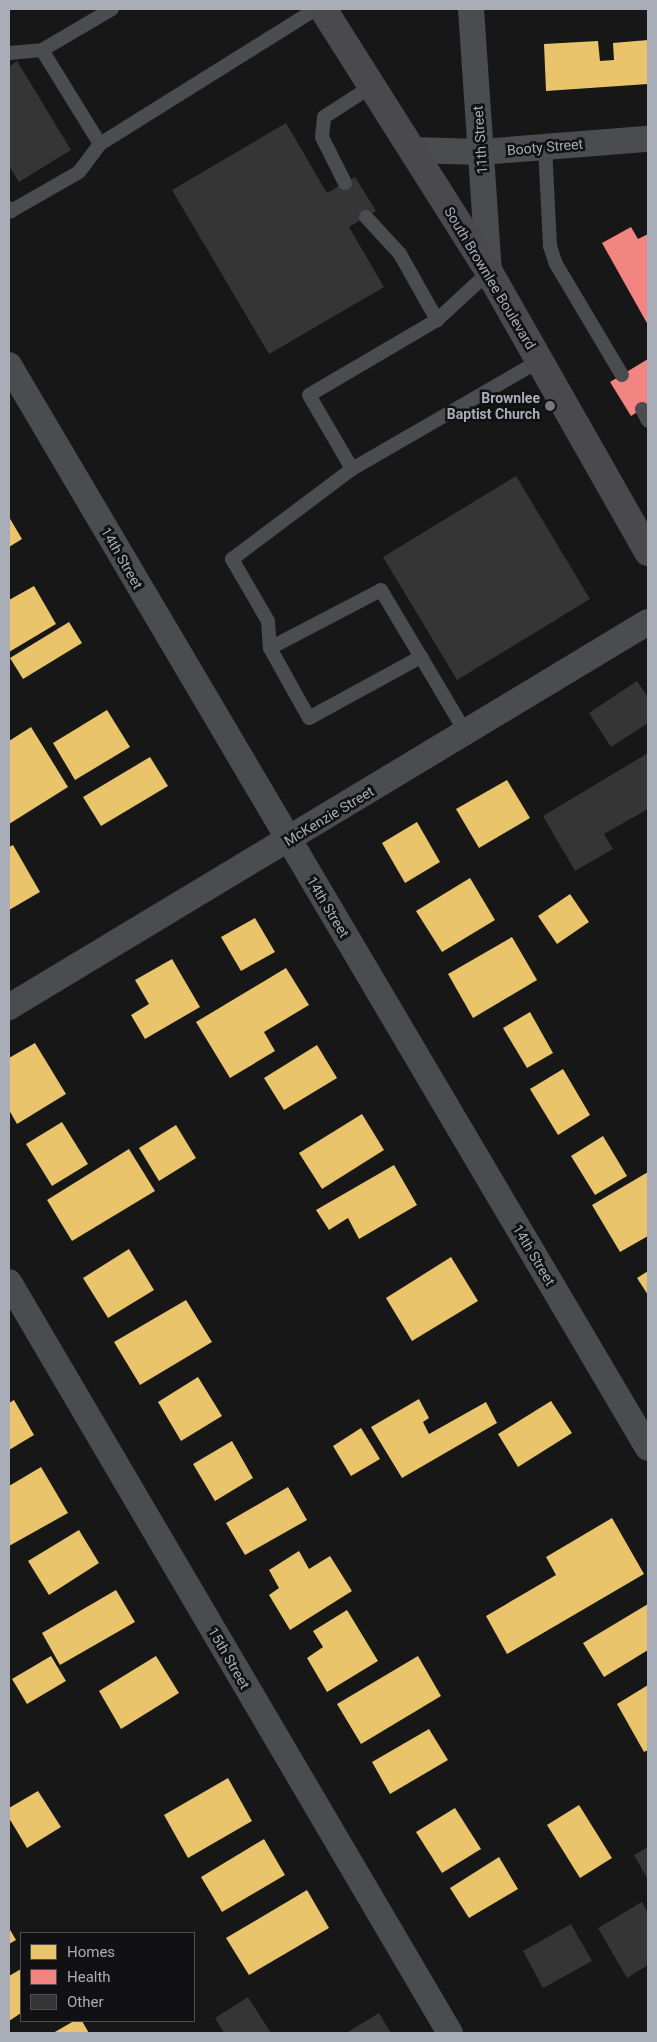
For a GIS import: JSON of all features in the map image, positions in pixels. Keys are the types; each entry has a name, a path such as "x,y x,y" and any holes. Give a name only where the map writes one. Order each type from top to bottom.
{"main road":[{"name":"South Brownlee Boulevard","path":"323,9 489,272 648,552"}],"street":[{"name":"11th Street","path":"472,9 489,272"},
{"name":"Booty Street","path":"412,150 481,152 648,139"},
{"name":"14th Street","path":"9,364 648,1448"},
{"name":"McKenzie Street","path":"9,1007 648,622"},
{"name":"15th Street","path":"9,1282 450,2033"}],"lane":[{"path":"9,53 42,50 112,9"},
{"path":"9,208 11,211 79,172 100,144 316,9"},
{"path":"42,50 100,144"},
{"path":"345,183 322,137 324,117 372,86"},
{"path":"545,147 550,246 556,264 622,375"},
{"path":"366,217 400,254 437,320"},
{"path":"352,469 308,395 437,320 489,272"},
{"path":"421,657 309,718 270,648 268,621 232,559 352,469 539,361"},
{"path":"270,648 381,590 466,732"}],"building: Homes":[{"path":"648,40 648,84 546,91 544,44 598,41 600,61 614,60 613,43"},
{"path":"9,517 22,539 9,547"},
{"path":"34,586 56,624 9,652 9,600"},
{"path":"69,622 82,643 23,679 10,658"},
{"path":"107,710 130,747 75,780 53,743"},
{"path":"31,727 68,787 9,824 9,741"},
{"path":"150,757 168,786 101,826 83,797"},
{"path":"507,780 530,818 479,848 456,809"},
{"path":"417,822 440,862 405,883 382,843"},
{"path":"13,845 40,892 9,910 9,847"},
{"path":"470,878 495,920 442,952 416,911"},
{"path":"570,894 589,922 557,944 538,916"},
{"path":"255,918 275,952 241,971 221,937"},
{"path":"512,937 537,980 473,1018 448,974"},
{"path":"172,959 200,1007 145,1039 131,1015 149,1004 135,980"},
{"path":"286,968 309,1005 264,1032 275,1051 230,1078 196,1022"},
{"path":"530,1012 553,1053 527,1068 503,1028"},
{"path":"35,1043 66,1094 17,1124 9,1110 9,1058"},
{"path":"317,1045 337,1078 284,1110 264,1078"},
{"path":"563,1069 590,1115 558,1135 530,1089"},
{"path":"362,1114 384,1150 322,1189 299,1153"},
{"path":"62,1122 88,1164 52,1186 26,1144"},
{"path":"176,1125 196,1158 159,1181 139,1148"},
{"path":"603,1136 627,1176 595,1195 571,1156"},
{"path":"129,1149 155,1191 72,1241 47,1200"},
{"path":"394,1165 417,1205 359,1239 348,1218 329,1230 316,1210"},
{"path":"648,1172 648,1236 620,1252 592,1205"},
{"path":"129,1249 154,1290 108,1318 83,1278"},
{"path":"451,1257 478,1301 412,1341 386,1298"},
{"path":"648,1271 648,1295 637,1278"},
{"path":"186,1300 212,1342 140,1385 114,1342"},
{"path":"198,1377 222,1416 181,1441 158,1402"},
{"path":"419,1399 429,1418 423,1422 429,1434 486,1402 497,1423 402,1478 371,1427"},
{"path":"14,1400 34,1435 9,1450 9,1403"},
{"path":"551,1401 572,1433 518,1467 498,1434"},
{"path":"361,1428 380,1459 351,1476 333,1446"},
{"path":"232,1441 253,1478 215,1501 193,1464"},
{"path":"41,1467 68,1513 9,1546 9,1486"},
{"path":"288,1487 307,1520 245,1555 226,1523"},
{"path":"612,1518 644,1574 507,1654 486,1616 556,1575 546,1557"},
{"path":"79,1530 99,1563 49,1595 28,1561"},
{"path":"299,1551 309,1569 330,1556 352,1591 290,1630 269,1595 279,1588 269,1570"},
{"path":"116,1590 135,1622 60,1665 42,1633"},
{"path":"648,1604 648,1650 604,1677 583,1643"},
{"path":"347,1610 378,1661 327,1692 307,1658 323,1647 313,1631"},
{"path":"51,1656 66,1681 27,1704 12,1679"},
{"path":"156,1656 179,1693 121,1729 99,1691"},
{"path":"418,1656 441,1696 361,1744 337,1704"},
{"path":"648,1685 648,1750 644,1752 617,1704"},
{"path":"429,1729 448,1760 390,1794 372,1762"},
{"path":"228,1778 252,1821 188,1858 164,1815"},
{"path":"38,1791 61,1827 27,1848 9,1818 9,1808"},
{"path":"579,1805 612,1858 580,1878 547,1825"},
{"path":"455,1808 481,1849 442,1873 416,1832"},
{"path":"264,1839 285,1875 222,1912 201,1877"},
{"path":"499,1857 518,1889 469,1918 450,1888"},
{"path":"307,1890 329,1928 249,1975 226,1938"},
{"path":"9,1928 16,1940 9,1944"},
{"path":"20,1970 20,2014 9,2021 9,1976"},
{"path":"72,2022 83,2022 89,2033 53,2033"}],"building: Health":[{"path":"631,227 638,239 648,234 648,325 602,243"},
{"path":"648,359 648,405 631,416 610,382"}],"building: Other":[{"path":"17,61 71,150 19,182 9,166 9,67"},
{"path":"286,123 327,193 355,177 376,211 349,227 384,287 269,354 172,190"},
{"path":"516,476 590,599 457,680 383,557"},
{"path":"637,681 648,697 648,723 611,747 589,713"},
{"path":"648,753 648,809 604,834 613,849 575,871 543,816"},
{"path":"648,1847 648,1880 634,1855"},
{"path":"642,1902 648,1913 648,1965 627,1978 598,1928"},
{"path":"571,1924 592,1961 543,1988 523,1951"},
{"path":"248,1997 271,2033 224,2033 215,2018"},
{"path":"379,2013 391,2033 346,2033"}],"place":[{"name":"Brownlee Baptist Church","path":"550,406"}]}
